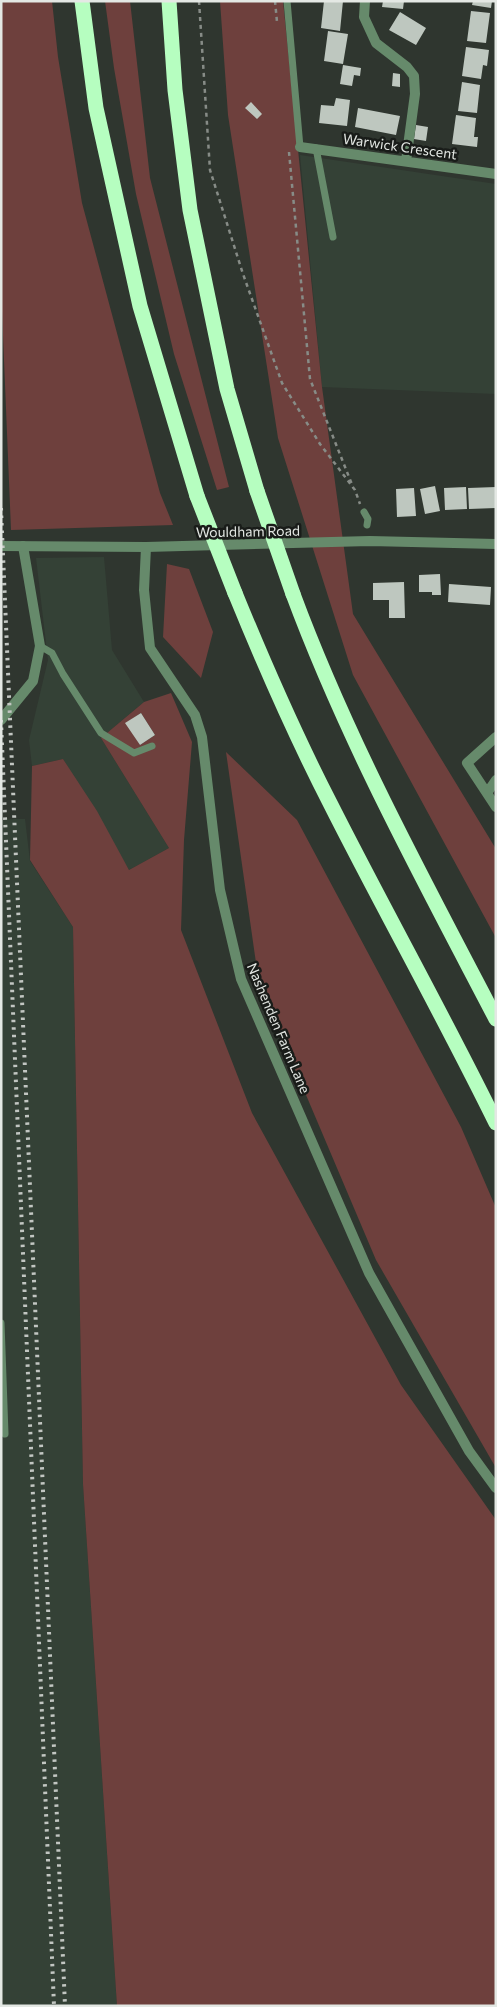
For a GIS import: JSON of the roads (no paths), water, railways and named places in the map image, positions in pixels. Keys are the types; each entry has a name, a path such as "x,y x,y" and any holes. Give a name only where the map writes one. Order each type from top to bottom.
{"highway":[{"path":"82,1 96,108 140,306 197,496 269,676 329,802 454,1038 496,1123"},
{"path":"169,1 174,90 190,210 227,389 257,491 293,594 334,698 372,779 496,1019"}],"street":[{"path":"365,1 364,17 376,43 407,67 414,76 415,94 406,161"},
{"name":"Warwick Crescent","path":"300,147 496,174"},
{"name":"Wouldham Road","path":"1,546 146,547 370,541 496,544"},
{"path":"1,720 33,681 40,646 23,546"},
{"name":"Nashenden Farm Lane","path":"146,547 145,601 150,648 195,715 202,737 220,890 241,979 369,1273 469,1451 496,1488"},
{"path":"496,737 467,763 496,806"},
{"path":"487,793 496,780"}],"lane":[{"path":"287,1 300,147"},
{"path":"316,148 333,237"},
{"path":"364,512 368,518 367,525"},
{"path":"40,646 52,653 63,674 101,733 134,753 152,746"},
{"path":"1,1323 6,1434"}],"railway":[{"path":"1,508 65,2006"},
{"path":"1,720 54,2006"}]}
